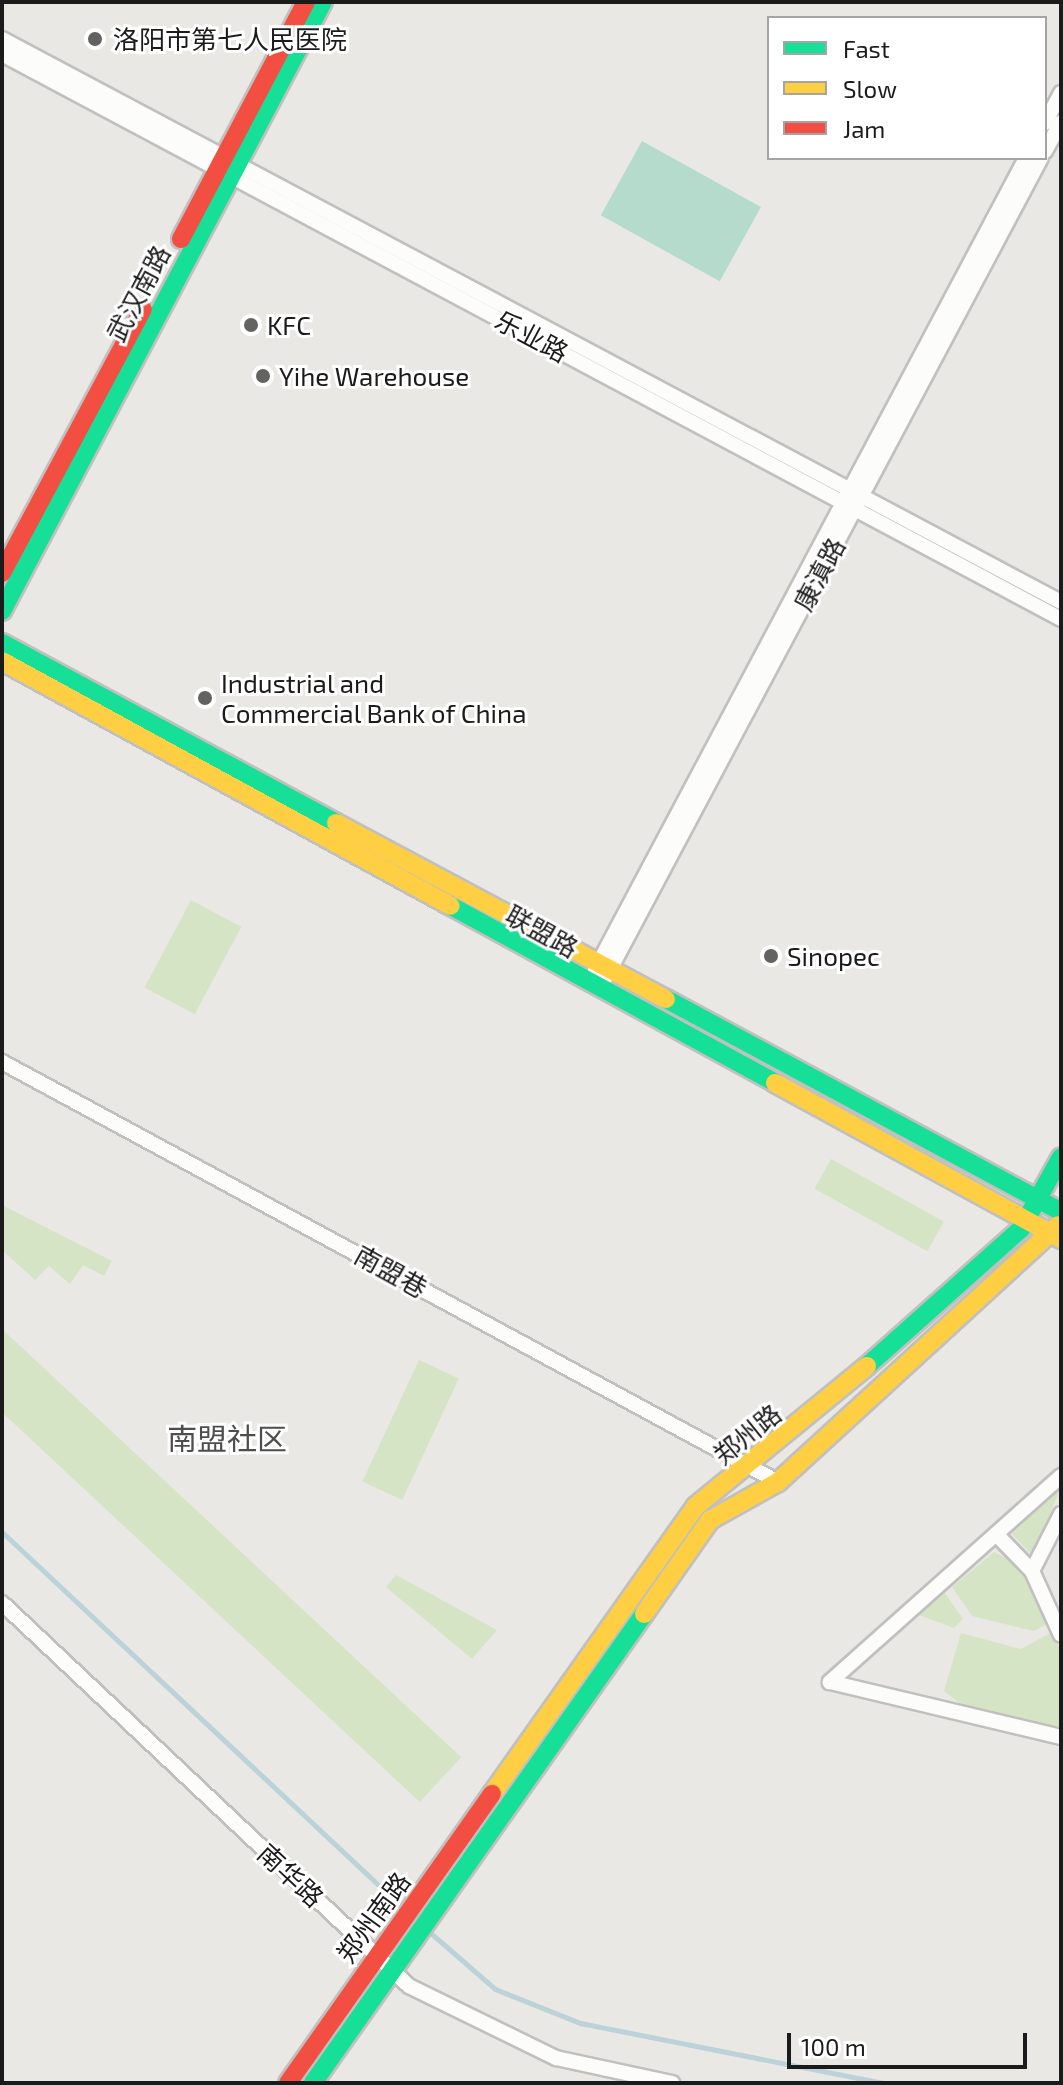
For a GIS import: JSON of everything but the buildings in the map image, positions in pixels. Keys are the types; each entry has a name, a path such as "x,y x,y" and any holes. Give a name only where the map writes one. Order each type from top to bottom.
{"main road":[{"name":"武汉南路","path":"2,611 228,166 306,2"},
{"name":"武汉南路","path":"2,573 228,166 323,2"},
{"name":"联盟路","path":"2,643 602,971 1061,1212"},
{"name":"联盟路","path":"2,661 593,988 1028,1221 1058,1231"},
{"name":"郑州路","path":"508,1789 644,1572 696,1506 754,1465 1028,1221 1061,1157"},
{"name":"郑州路","path":"508,1789 710,1520 778,1482 1058,1231"},
{"name":"郑州南路","path":"288,2083 377,1955 508,1789"},
{"name":"郑州南路","path":"313,2083 406,1951 508,1789"}],"street":[{"name":"乐业路","path":"2,39 228,166 851,498 1061,602"},
{"name":"乐业路","path":"2,54 228,166"},
{"path":"1047,119 1061,93"},
{"path":"1047,147 1061,122"},
{"name":"康滇路","path":"593,988 1025,160"},
{"name":"康滇路","path":"851,498 1040,160"},
{"name":"乐业路","path":"851,498 1061,619"},
{"name":"南盟巷","path":"2,1062 754,1465 778,1482"},
{"path":"1061,1476 830,1682 1061,1737"},
{"path":"1032,1571 1061,1514"},
{"path":"996,1534 1032,1571 1061,1633"},
{"name":"南华路","path":"2,1603 392,1969 467,2020 556,2058 672,2083"}],"green space":[{"path":"642,141 761,207 720,281 601,215"},
{"path":"191,900 241,927 195,1014 145,987"},
{"path":"831,1159 944,1222 927,1251 815,1189"},
{"path":"2,1205 112,1261 104,1276 83,1265 70,1284 49,1266 35,1280 2,1250"},
{"path":"2,1329 461,1757 420,1802 2,1412"},
{"path":"419,1360 459,1379 402,1500 362,1481"},
{"path":"1061,1488 1032,1555 1012,1534"},
{"path":"994,1552 1017,1564 1049,1623 1034,1631 972,1616 952,1587"},
{"path":"396,1575 497,1630 472,1659 386,1587"},
{"path":"945,1593 963,1619 954,1628 919,1615"},
{"path":"1052,1632 1061,1652 1061,1734 972,1713 944,1691 961,1633 1021,1649"}],"waterway":[{"path":"2,1532 404,1909"},
{"path":"426,1929 495,1989 580,2023 882,2083"}],"traffic: fast":[{"path":"2,611 323,2"},
{"path":"2,643 336,823"},
{"path":"451,906 775,1083"},
{"path":"666,999 1061,1212"},
{"path":"867,1366 1021,1229 1061,1157"},
{"path":"313,2083 644,1614"}],"traffic: slow":[{"path":"2,661 451,906"},
{"path":"336,823 666,999"},
{"path":"775,1083 1061,1239"},
{"path":"644,1614 710,1520 778,1482 1058,1225"},
{"path":"492,1794 696,1506 867,1366"}],"traffic: jam":[{"path":"181,239 306,2"},
{"path":"2,573 143,309"},
{"path":"288,2083 492,1794"}],"place":[{"name":"洛阳市第七人民医院","path":"95,39"},
{"name":"KFC","path":"251,325"},
{"name":"Yihe Warehouse","path":"263,376"},
{"name":"Industrial and Commercial Bank of China","path":"205,698"},
{"name":"Sinopec","path":"771,956"}],"district":[{"name":"南盟社区","path":"227,1438"}]}
